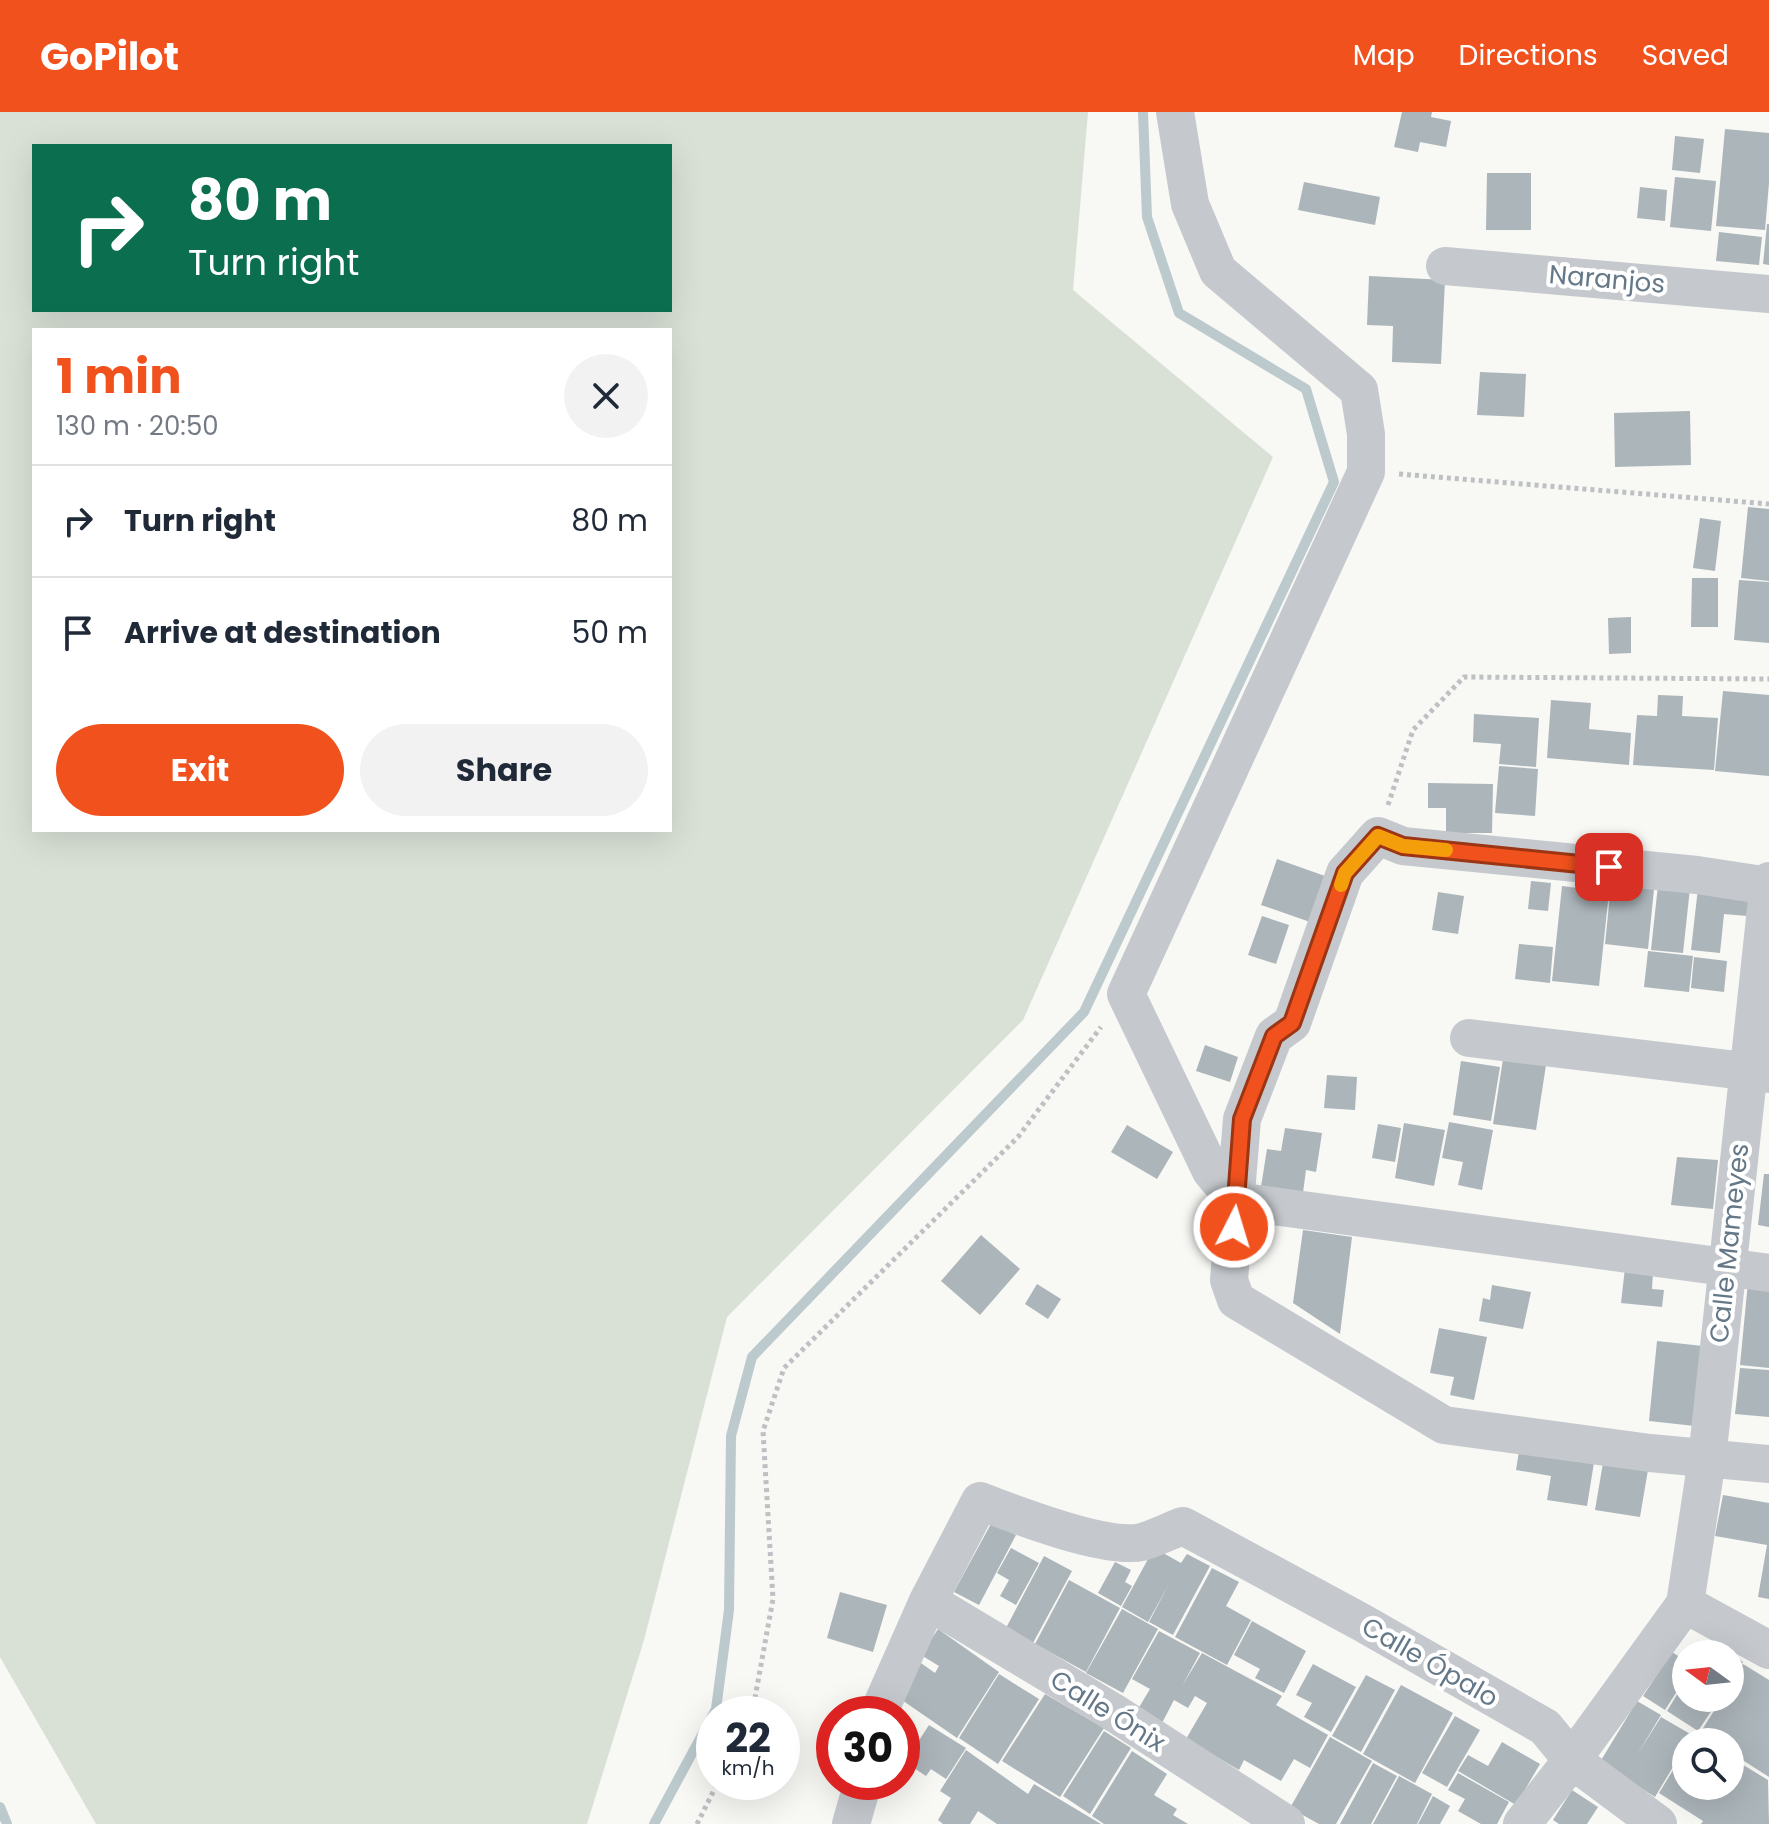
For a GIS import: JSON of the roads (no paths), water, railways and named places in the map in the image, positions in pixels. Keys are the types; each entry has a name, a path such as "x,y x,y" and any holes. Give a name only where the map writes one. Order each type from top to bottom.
{"street":[{"path":"1175,112 1190,204 1218,271 1359,390 1366,434 1366,472 1126,994 1211,1171 1236,1201 1769,1273"},
{"name":"Naranjos","path":"1445,266 1769,294"},
{"path":"1769,884 1403,846 1378,836 1345,873 1292,1023 1274,1036 1242,1119 1229,1280 1236,1300 1444,1425 1707,1459 1769,1464"},
{"name":"Calle Mameyes","path":"1685,1604 1707,1459 1726,1269 1758,1073 1769,884"},
{"path":"1469,1038 1758,1073"},
{"name":"Calle Ópalo","path":"928,1601 980,1501 1031,1521 1097,1539 1139,1543 1183,1526 1361,1622 1545,1727 1572,1760 1658,1824"},
{"path":"886,1696 928,1601"},
{"name":"Calle Ónix","path":"928,1601 1113,1712 1286,1824"},
{"path":"1522,1824 1685,1604 1769,1650"}],"waterway":[{"path":"654,1824 716,1709 729,1610 731,1436 752,1357 1084,1012 1334,482 1306,389 1179,313 1147,217 1143,112"},
{"path":"0,1807 7,1824"}]}
